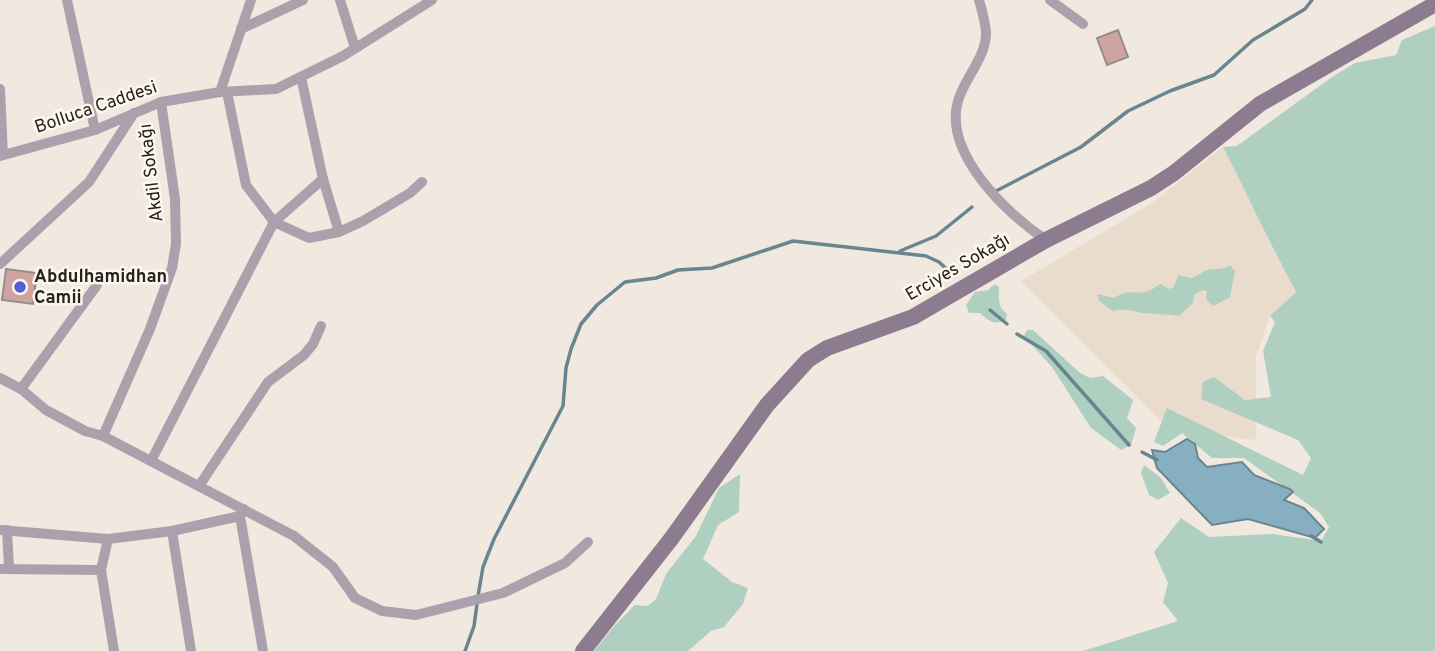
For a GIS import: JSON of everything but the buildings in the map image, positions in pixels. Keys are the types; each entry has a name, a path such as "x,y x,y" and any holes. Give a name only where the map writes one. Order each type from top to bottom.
{"street":[{"path":"67,0 94,130"},
{"path":"251,0 223,92 246,185 274,222 309,238 339,232 410,193 422,182"},
{"path":"241,29 303,0"},
{"path":"340,0 355,48"},
{"name":"Bolluca Caddesi","path":"2,156 94,130 161,103 223,92 276,89 355,48 413,5 432,0"},
{"path":"979,0 986,34 984,45 958,102 955,119 958,141 995,197 1028,228 1046,240"},
{"path":"1050,0 1083,24"},
{"name":"Erciyes Sokağı","path":"583,651 671,539 768,405 808,360 827,348 913,317 1046,240 1151,188 1174,173 1260,104 1435,4"},
{"path":"301,77 323,179 339,232"},
{"path":"0,89 2,156"},
{"name":"Akdil Sokağı","path":"103,436 150,329 172,268 176,244 175,199 161,103"},
{"path":"0,264 89,182 134,113"},
{"path":"151,461 274,222 323,179"},
{"path":"21,389 97,285"},
{"path":"199,486 268,382 304,355 313,344 321,326"},
{"path":"0,377 21,389 46,410 199,486 242,513 295,536 333,567 355,598 382,611 416,615 483,600 565,563 588,542"},
{"path":"101,570 5,569 3,530 108,539 172,531 242,513"},
{"path":"242,513 262,651"},
{"path":"172,531 191,651"},
{"path":"108,539 101,570 114,651"}],"shaded area":[{"path":"1223,147 1296,292 1270,316 1256,356 1256,440 1170,430 1021,281 1152,203"}],"green space":[{"path":"1435,26 1435,651 1083,651 1178,621 1163,602 1168,583 1154,552 1181,518 1209,537 1273,534 1321,541 1329,527 1320,513 1244,458 1212,458 1182,433 1163,446 1154,442 1167,408 1303,475 1311,458 1298,440 1201,399 1203,382 1214,377 1245,400 1271,397 1263,351 1275,322 1270,316 1296,292 1223,147 1237,146 1355,63 1396,55 1402,40"},
{"path":"1230,265 1235,271 1230,297 1213,306 1206,299 1207,291 1203,290 1194,295 1193,303 1179,316 1113,311 1099,301 1097,294 1115,298 1126,293 1148,291 1160,284 1169,289 1174,287 1178,275 1192,278 1207,270"},
{"path":"995,284 999,287 999,302 1007,314 1006,320 995,322 980,313 969,313 966,305 975,292 988,290"},
{"path":"1027,330 1033,330 1080,373 1090,378 1103,376 1133,400 1127,418 1136,428 1131,445 1121,450 1091,428 1052,367 1024,336"},
{"path":"1144,465 1161,478 1170,493 1158,500 1149,495 1141,473"},
{"path":"740,474 739,512 718,525 703,559 732,582 748,588 743,604 724,627 711,631 688,651 594,651 635,605 648,606 656,599 666,574 696,536 719,488"}],"water":[{"path":"1187,439 1195,444 1198,458 1207,467 1242,462 1254,475 1290,489 1293,492 1284,500 1304,508 1324,529 1315,538 1248,519 1212,525 1157,468 1152,450 1165,452"}],"waterway":[{"path":"996,191 1081,147 1128,111 1170,91 1214,75 1253,40 1305,9 1312,0"},
{"path":"900,251 936,236 972,207"},
{"path":"478,596 483,567 494,539 563,406 566,368 581,324 597,305 625,282 656,278 678,270 712,268 793,241 926,256 939,262 951,273"},
{"path":"990,310 1007,324"},
{"path":"1017,334 1046,351 1129,445"},
{"path":"1142,452 1157,460"},
{"path":"1311,536 1321,542"},
{"path":"465,651 474,626 477,604"}],"place":[{"name":"Abdulhamidhan Camii","path":"20,287"}]}
